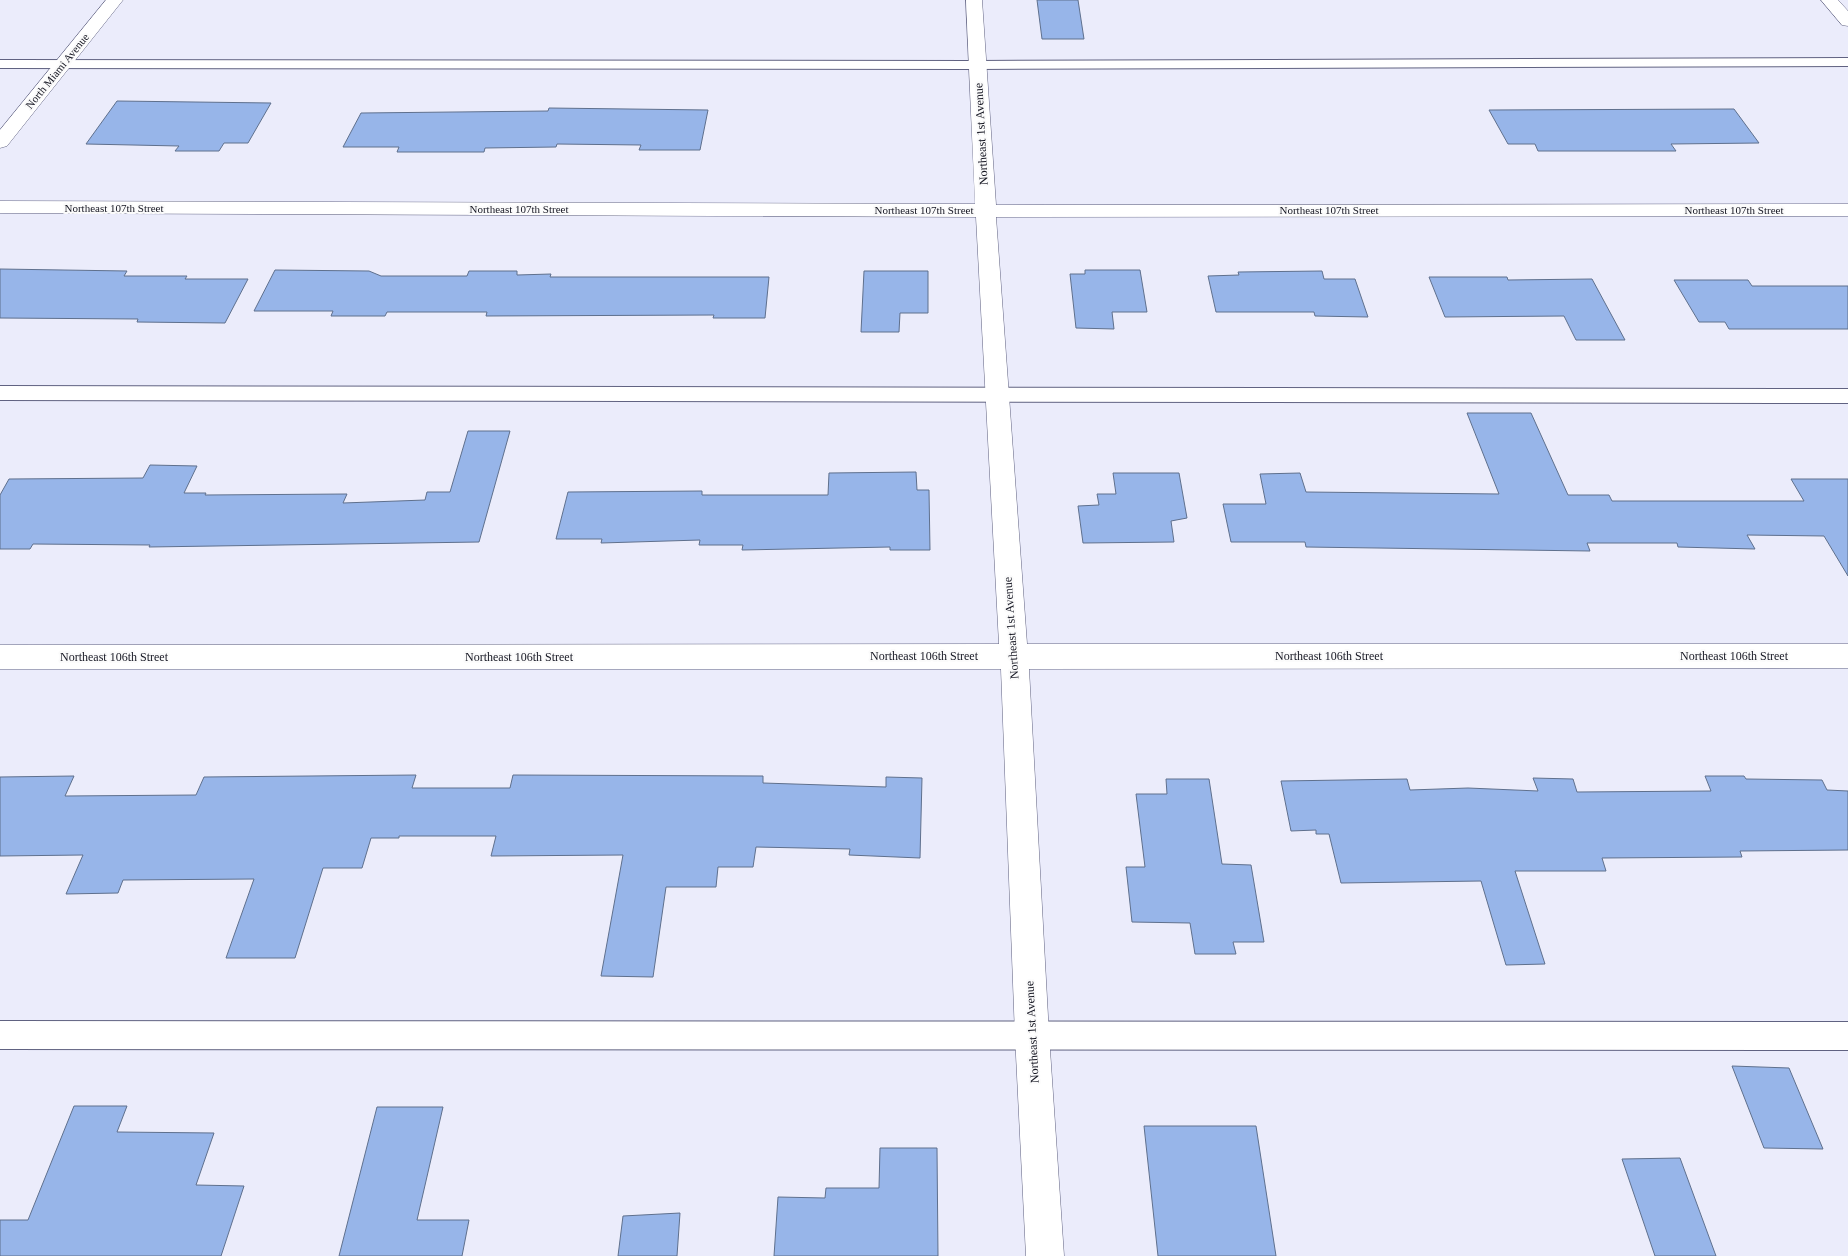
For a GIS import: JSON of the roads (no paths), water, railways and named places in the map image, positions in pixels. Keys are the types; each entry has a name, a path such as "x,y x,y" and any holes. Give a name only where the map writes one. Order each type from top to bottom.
{"street":[{"name":"North Miami Avenue","path":"0,142 114,0"},
{"name":"Northeast 1st Avenue","path":"974,0 996,396 1014,656 1032,1036 1045,1256"},
{"path":"1829,0 1848,21"},
{"name":"Northeast 107th Street","path":"0,208 985,211 1848,210"},
{"name":"Northeast 106th Street","path":"0,657 1848,656"}],"lane":[{"path":"0,64 978,65 1848,62"},
{"path":"0,392 996,396 1848,396"},
{"path":"0,1035 1848,1036"}]}
